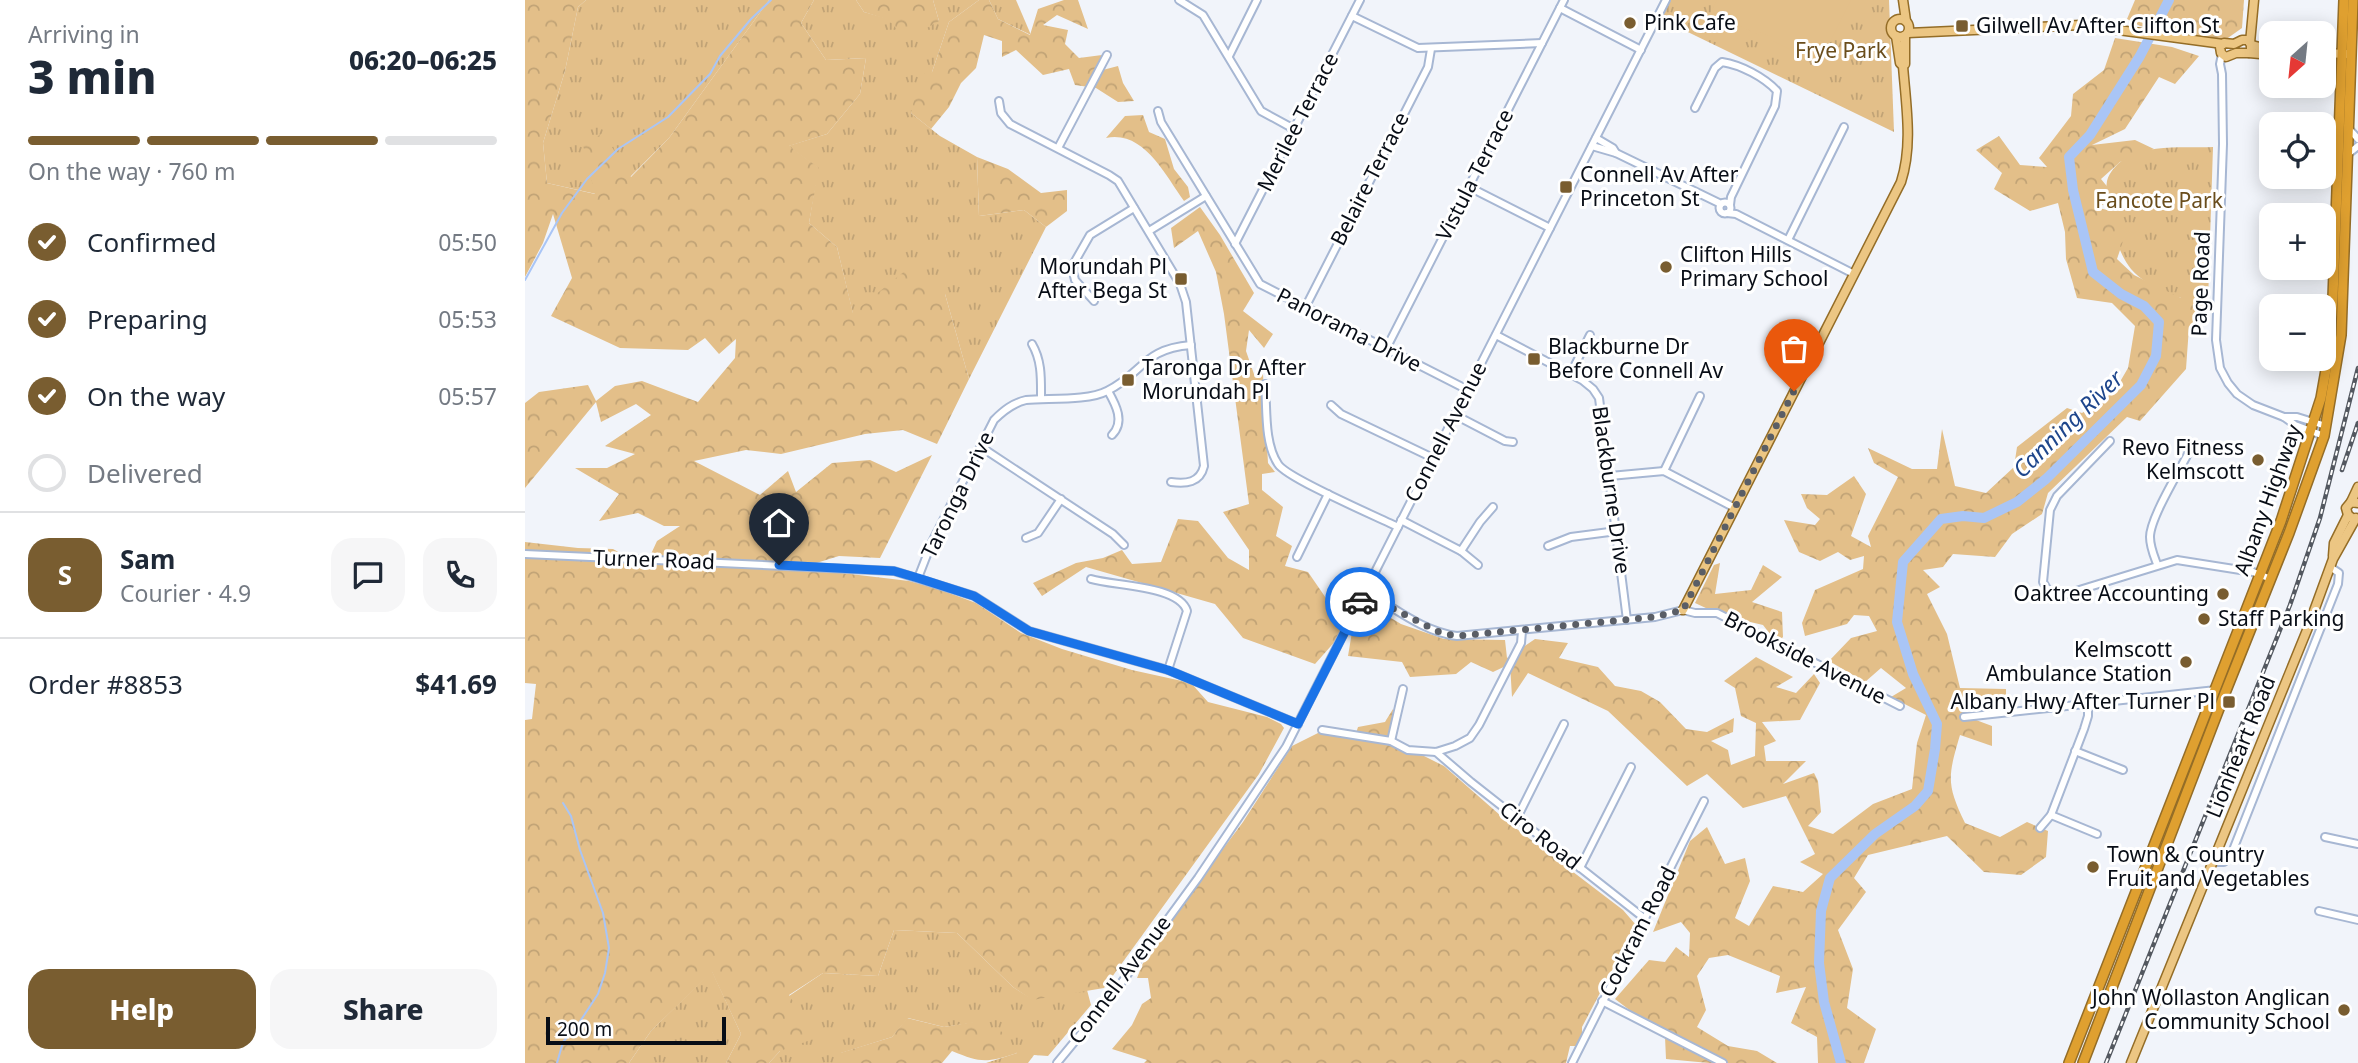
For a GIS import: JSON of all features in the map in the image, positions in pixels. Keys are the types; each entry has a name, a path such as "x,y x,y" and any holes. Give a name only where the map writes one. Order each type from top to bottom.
{"highway":[{"name":"Albany Highway","path":"2083,1063 2324,436 2341,335 2340,54 2344,0"},
{"name":"Albany Highway","path":"2069,1063 2281,521 2315,422 2329,353 2339,264 2348,154 2353,0"},
{"path":"2139,880 2152,885"}],"main road":[{"path":"1901,0 1891,30 1903,35 1931,30"},
{"path":"1683,610 1905,169 1908,144 1903,35 1907,22 1901,0"},
{"path":"2249,45 2254,0"},
{"path":"1895,20 1931,30 2065,25 2142,32 2204,43 2224,51 2249,45"},
{"path":"2224,51 2234,44 2259,49"},
{"path":"2336,54 2351,54"},
{"name":"Lionheart Road","path":"2131,1063 2307,630 2331,563 2354,517 2346,508 2354,502 2358,487"}],"street":[{"path":"1179,0 1203,15 1261,111 1294,130"},
{"path":"1229,56 1257,0"},
{"name":"Merilee Terrace","path":"1235,244 1360,0"},
{"name":"Vistula Terrace","path":"1386,349 1564,0"},
{"name":"Connell Avenue","path":"1057,1063 1108,1001 1183,897 1197,872 1268,775 1298,724 1666,0"},
{"path":"1560,8 1640,50"},
{"path":"1352,16 1407,44 1431,49 1542,43"},
{"name":"Belaire Terrace","path":"1305,308 1428,67 1431,49"},
{"name":"Page Road","path":"2224,51 2218,359 2224,378 2237,394 2253,405 2324,436"},
{"path":"1058,148 1107,55"},
{"path":"1695,108 1715,68 1722,62 1769,83 1777,91 1775,106 1725,205"},
{"path":"999,102 1001,113 1010,124 1114,178 1149,231 1184,293 1204,466 1202,475 1195,480 1171,482"},
{"name":"Panorama Drive","path":"1158,111 1161,122 1260,284 1468,390"},
{"path":"1788,240 1843,127"},
{"path":"2349,129 2358,139"},
{"path":"1596,138 1613,148 1616,153"},
{"path":"1592,146 1616,153 1725,205 1736,214 1854,274"},
{"path":"2348,154 2358,146"},
{"path":"1469,187 1550,228"},
{"path":"1149,231 1206,196"},
{"path":"1094,302 1075,280 1074,262 1090,235 1134,208"},
{"name":"Blackburne Drive","path":"1496,335 1571,373 1593,389 1599,398 1611,476 1627,620"},
{"path":"1571,373 1590,335"},
{"path":"1032,344 1040,366 1041,398"},
{"name":"Taronga Drive","path":"918,578 932,542 995,420 1008,407 1018,402 1041,398 1092,395 1108,391 1160,351 1191,345"},
{"path":"1265,384 1271,445 1279,466 1328,494 1461,551 1478,565"},
{"path":"1108,391 1120,423 1112,435"},
{"path":"1664,471 1700,396"},
{"path":"1331,405 1341,414 1433,458"},
{"path":"1455,415 1505,441 1513,442"},
{"name":"Page Road","path":"2284,417 2297,416 2326,426"},
{"path":"2111,441 2057,496 2050,510 2043,582 2046,589 2052,594 2063,595 2177,560 2260,574 2271,579"},
{"path":"981,447 1113,534 1124,545"},
{"path":"2157,564 2150,534 2154,520 2190,450"},
{"path":"1611,476 1664,471 1735,508"},
{"path":"1297,557 1328,494"},
{"path":"1026,538 1038,533 1061,499"},
{"path":"1461,551 1493,507"},
{"path":"1548,546 1571,537 1617,531"},
{"name":"Turner Road","path":"525,554 894,571 974,596 1029,631 1168,670 1298,724"},
{"path":"2212,862 2228,860 2241,830 2338,584 2339,573 2331,563"},
{"path":"1091,579 1147,589 1183,603 1187,611 1168,670"},
{"name":"Brookside Avenue","path":"1364,594 1449,635 1523,631 1627,620 1667,615 1683,610 1717,613 1900,706"},
{"path":"1322,730 1391,741 1408,750 1436,752 1470,738 1518,649 1523,631"},
{"path":"1391,741 1403,688"},
{"path":"1964,718 2214,689 2225,693"},
{"path":"2041,828 2051,815 2088,718 2088,703"},
{"path":"1517,818 1564,724"},
{"path":"2075,751 2123,769"},
{"name":"Ciro Road","path":"1436,752 1644,918"},
{"path":"1580,868 1631,767"},
{"name":"Cockram Road","path":"1571,1063 1705,801"},
{"path":"2051,815 2097,834"},
{"path":"2325,837 2358,844"},
{"path":"2319,911 2358,920"},
{"path":"1602,1001 1723,1063"}],"green space":[{"path":"525,0 586,0 578,7 565,71 543,143 547,183 595,194 583,145 603,133 631,177 669,138 769,0 814,0 801,23 826,60 866,58 860,94 827,134 789,146 819,168 809,223 837,247 853,313 906,270 945,294 969,379 937,444 903,430 865,434 781,454 746,450 694,461 760,495 788,471 796,492 832,463 870,460 896,472 932,455 880,558 839,556 800,568 909,581 941,590 976,603 1021,633 1062,649 1132,670 1191,683 1208,702 1267,717 1284,728 1259,774 1104,988 1032,1000 1013,987 957,933 894,930 878,976 823,973 789,995 816,1038 780,1051 769,1063 726,1063 741,1034 712,972 651,1031 629,1063 525,1063 525,720 532,719 536,684 525,683 525,542 613,549 645,567 657,541 680,526 664,526 638,513 599,521 619,494 575,468 607,468 635,454 605,446 651,415 636,404 601,422 596,402 525,488 525,403 539,392 588,385 596,401 615,386 642,381 698,402 735,358 736,339 719,354 705,338 688,350 620,348 551,316 572,278 553,214 543,243 525,277"},
{"path":"586,0 769,0 669,138 630,177 596,194 547,183 543,143 565,71 578,7"},
{"path":"814,0 856,0 864,12 889,19 939,21 933,0 979,0 949,22 932,72 911,113 940,136 977,157 979,216 1024,210 1046,227 969,379 945,294 853,314 837,247 809,223 818,168 788,146 827,134 860,94 866,58 826,60 801,23"},
{"path":"856,0 933,0 939,21 906,40 889,20 864,12"},
{"path":"979,0 989,0 998,19 1030,35 1038,9 1064,0 1078,0 1088,29 1057,15 1043,25 1068,30 1065,44 1079,58 1102,55 1095,72 1118,66 1123,83 1134,101 1118,102 1096,88 1075,85 1069,69 1043,75 1016,50 1002,57 1002,41 984,35 976,68 961,83 949,107 931,129 911,113 920,75 932,72 949,22"},
{"path":"989,0 1016,0 1031,35 998,19"},
{"name":"Frye Park","path":"1671,0 1889,0 1894,132 1661,19"},
{"path":"1717,0 1851,0 1819,64 1771,40 1772,37 1761,32 1759,35 1711,12"},
{"path":"2135,0 2244,0 2242,28 2225,40 2140,26 2127,19"},
{"path":"2115,38 2172,47 2199,56 2175,84 2159,77 2125,129 2092,145 2135,140 2154,149 2120,162 2101,179 2114,195 2099,208 2111,211 2125,235 2117,259 2134,275 2181,298 2203,282 2206,312 2189,327 2186,369 2140,421 2127,417 2048,493 2042,514 2012,534 1995,557 1953,554 1943,567 1923,570 1940,587 1927,594 1947,634 1960,688 2006,689 2006,705 1986,704 1960,714 1992,726 1992,746 1960,735 1951,771 1952,789 1959,810 1965,823 2000,837 2027,822 2048,831 2046,857 2021,875 1984,872 1947,836 1868,855 1854,878 1866,892 1838,930 1853,969 1847,1008 1876,1029 1864,1063 1818,1063 1817,1037 1791,1023 1806,987 1776,993 1780,976 1728,955 1709,958 1697,976 1706,1010 1697,1027 1728,1046 1757,1051 1777,1063 1709,1063 1666,1059 1665,1037 1615,999 1649,960 1665,962 1676,947 1689,957 1690,933 1681,922 1653,932 1690,841 1707,827 1725,864 1745,858 1750,881 1735,918 1749,926 1773,886 1803,892 1823,874 1800,862 1815,854 1786,796 1743,808 1707,774 1687,786 1608,711 1528,673 1512,697 1510,664 1493,672 1471,662 1456,674 1410,677 1402,662 1348,656 1354,620 1315,664 1243,638 1215,604 1086,567 1042,596 1033,583 1076,563 1103,558 1122,550 1132,564 1161,562 1178,519 1198,521 1228,558 1249,570 1249,550 1223,512 1249,504 1216,272 1198,231 1174,248 1171,228 1200,207 1254,293 1243,311 1273,334 1264,348 1249,330 1246,351 1255,377 1263,374 1268,463 1275,472 1262,474 1262,490 1283,507 1276,536 1292,546 1285,566 1308,572 1330,604 1342,588 1348,614 1366,615 1371,606 1401,624 1444,639 1505,640 1507,658 1535,639 1568,643 1559,658 1598,667 1615,686 1641,691 1660,702 1686,729 1707,732 1734,718 1733,732 1711,741 1728,750 1731,765 1755,756 1756,723 1741,716 1735,688 1724,681 1756,657 1793,677 1776,687 1796,693 1814,674 1820,683 1800,720 1762,722 1776,741 1764,746 1766,761 1806,761 1783,784 1814,773 1818,781 1821,812 1808,826 1833,834 1873,804 1912,789 1917,743 1926,715 1891,697 1906,688 1881,668 1865,682 1829,661 1851,638 1877,631 1869,616 1854,615 1847,624 1805,636 1802,623 1815,590 1863,569 1864,556 1850,560 1838,552 1820,561 1799,552 1784,520 1815,525 1820,519 1807,508 1801,494 1827,495 1854,476 1866,494 1851,536 1871,547 1868,536 1898,477 1874,463 1868,448 1912,469 1937,469 1942,429 1955,486 1986,493 2014,467 2017,447 2067,408 2082,413 2114,392 2128,368 2135,326 2112,303 2077,298 2066,259 2065,232 2058,203 2030,211 1994,189 2002,173 1976,150 1999,136 2020,165 2047,167 2039,158 2071,116 2073,94 2104,70"},
{"path":"1143,115 1149,132 1165,139 1174,169 1188,187 1190,197 1184,201 1161,168 1142,148 1119,137 1106,138 1125,116"},
{"name":"Fancote Park","path":"2213,147 2208,302 2177,297 2156,288 2131,269 2120,251 2112,227 2106,191 2110,174 2118,164 2138,153 2169,148"},
{"path":"977,157 1008,169 1041,193 1067,190 1067,211 1046,227 1024,210 979,216"},
{"path":"1720,563 1715,594 1751,590 1763,565 1782,577 1752,602 1782,612 1783,637 1777,643 1763,625 1721,615 1695,603 1714,565"},
{"path":"1393,709 1392,746 1422,755 1444,766 1509,823 1623,910 1636,925 1582,1027 1582,1046 1570,1046 1566,1063 1144,1063 1147,1060 1112,1049 1132,1025 1142,1004 1151,998 1148,978 1137,978 1149,948 1243,822 1292,746 1318,733 1354,739 1358,727 1385,722"},
{"path":"894,930 957,933 1013,987 1032,999 1087,990 1091,1005 1048,1056 1034,1055 1028,1063 986,1063 1017,1053 980,1035 978,1022 944,1027 908,1018 892,1037 841,1053 840,1063 769,1063 780,1051 789,996 823,973 878,976"},
{"path":"712,971 741,1034 726,1063 629,1063 651,1031"},
{"path":"907,1018 944,1027 979,1021 981,1035 1001,1031 1017,1053 984,1060 952,1051 942,1063 840,1063 840,1053 892,1037"}],"waterway":[{"path":"525,280 562,213 587,179 618,149 668,117 710,74 720,56 771,0"},
{"name":"Canning River","path":"1841,1063 1824,1002 1819,963 1821,911 1830,878 1875,834 1915,806 1928,791 1935,749 1937,724 1913,674 1897,622 1903,562 1941,519 1963,516 1984,518 2017,502 2046,479 2141,385 2156,356 2159,322 2144,306 2121,294 2093,272 2073,190 2069,157 2090,135 2140,56 2169,0"},
{"path":"557,1063 563,1042 598,994 609,948 603,913 580,850 571,816 563,803"}],"railway":[{"path":"2106,1063 2290,605 2320,518 2358,368"},
{"path":"2342,470 2358,423"}],"way so far":[{"path":"1360,602 1362,598 1382,603 1441,633 1457,636 1654,617 1683,610 1794,391"}],"place":[{"name":"Pink Cafe","path":"1630,23"},
{"name":"Gilwell Av After Clifton St","path":"1962,26"},
{"name":"Connell Av After Princeton St","path":"1566,187"},
{"name":"Clifton Hills Primary School","path":"1666,267"},
{"name":"Morundah Pl After Bega St","path":"1181,279"},
{"name":"Blackburne Dr Before Connell Av","path":"1534,359"},
{"name":"Taronga Dr After Morundah Pl","path":"1128,380"},
{"name":"Revo Fitness Kelmscott","path":"2258,460"},
{"name":"Oaktree Accounting","path":"2223,594"},
{"name":"Staff Parking","path":"2204,619"},
{"name":"Kelmscott Ambulance Station","path":"2186,662"},
{"name":"Albany Hwy After Turner Pl","path":"2229,702"},
{"name":"Town & Country Fruit and Vegetables","path":"2093,867"},
{"name":"John Wollaston Anglican Community School","path":"2344,1010"}],"route":[{"path":"779,565 894,571 918,578 974,596 1029,631 1168,670 1298,724 1360,602"}]}
